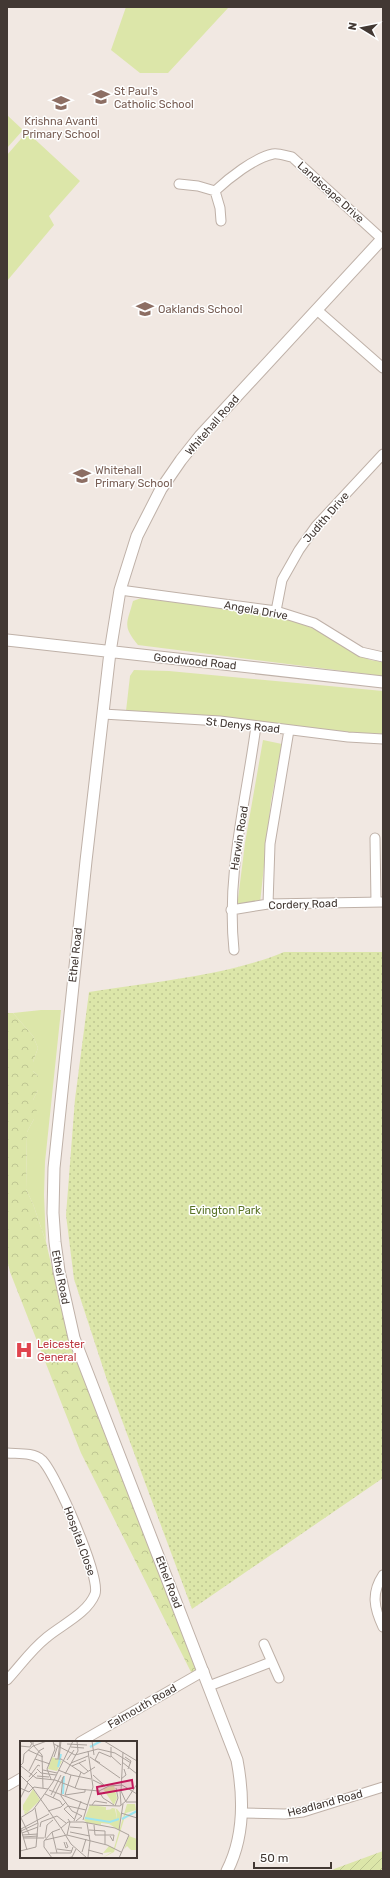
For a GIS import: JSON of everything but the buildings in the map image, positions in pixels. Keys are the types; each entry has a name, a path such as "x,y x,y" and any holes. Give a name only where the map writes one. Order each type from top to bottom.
{"street":[{"name":"Landscape Drive","path":"215,191 237,173 265,157 275,153 292,157 382,238"},
{"path":"179,184 198,186 215,191 220,208 221,222"},
{"name":"Whitehall Road","path":"110,652 120,590 137,536 161,489 200,436 382,238"},
{"path":"317,310 383,368"},
{"name":"Judith Drive","path":"276,611 282,580 299,550 316,526 383,454"},
{"name":"Angela Drive","path":"120,590 276,611 314,624 361,652 383,657"},
{"name":"Goodwood Road","path":"7,640 383,682"},
{"name":"Ethel Road","path":"110,652 57,1135 53,1213 54,1242 74,1338 204,1671 237,1760 243,1797 242,1813 238,1841 227,1871"},
{"name":"St Denys Road","path":"103,714 220,721 348,737 383,739"},
{"name":"Harwin Road","path":"234,950 231,910 233,871 256,726"},
{"path":"268,904 270,844 289,730"},
{"name":"Cordery Road","path":"231,910 268,904 379,902 375,838"},
{"name":"Hospital Close","path":"7,1453 32,1455 42,1460 56,1482 80,1534 94,1577 95,1593 87,1606 46,1638 9,1675"},
{"path":"383,1575 379,1581 375,1595 376,1612 383,1626"},
{"path":"264,1644 279,1678"},
{"path":"209,1686 271,1662"},
{"name":"Falmouth Road","path":"82,1741 204,1671"},
{"path":"7,1786 20,1779"},
{"name":"Headland Road","path":"242,1813 285,1814 303,1812 383,1787"}],"green space":[{"path":"126,7 228,8 168,73 140,73 111,50"},
{"path":"7,115 23,130 7,148"},
{"path":"27,132 80,181 49,216 54,225 7,281 7,155"},
{"path":"144,597 274,616 300,623 323,633 354,653 370,660 383,662 383,676 138,645 130,633 127,624 133,601"},
{"path":"134,670 169,671 383,691 383,734 358,733 220,718 126,711 130,676"},
{"path":"263,740 282,744 271,801 260,903 237,907 245,843"},
{"name":"Evington Park","path":"284,952 383,952 383,1478 192,1609 107,1380 74,1279 66,1215 75,1099 89,992 214,973 262,960"},
{"path":"41,1010 61,1010 45,1162 44,1195 46,1242 33,1204 26,1189 27,1132 34,1119 33,1100 38,1090 38,1076 33,1071 33,1062 38,1048 33,1036 13,1013"},
{"path":"7,1013 13,1013 33,1036 38,1048 33,1062 33,1071 38,1076 38,1090 33,1100 38,1106 34,1119 27,1132 26,1189 33,1204 46,1242 70,1346 176,1599 204,1671 193,1676 81,1453 10,1272 7,1259"},
{"path":"383,1851 383,1871 332,1871 334,1869"}],"place":[{"name":"St Paul's Catholic School","path":"101,97"},
{"name":"Krishna Avanti Primary School","path":"61,103"},
{"name":"Oaklands School","path":"145,309"},
{"name":"Whitehall Primary School","path":"82,476"},
{"name":"Leicester General","path":"24,1350"}]}
